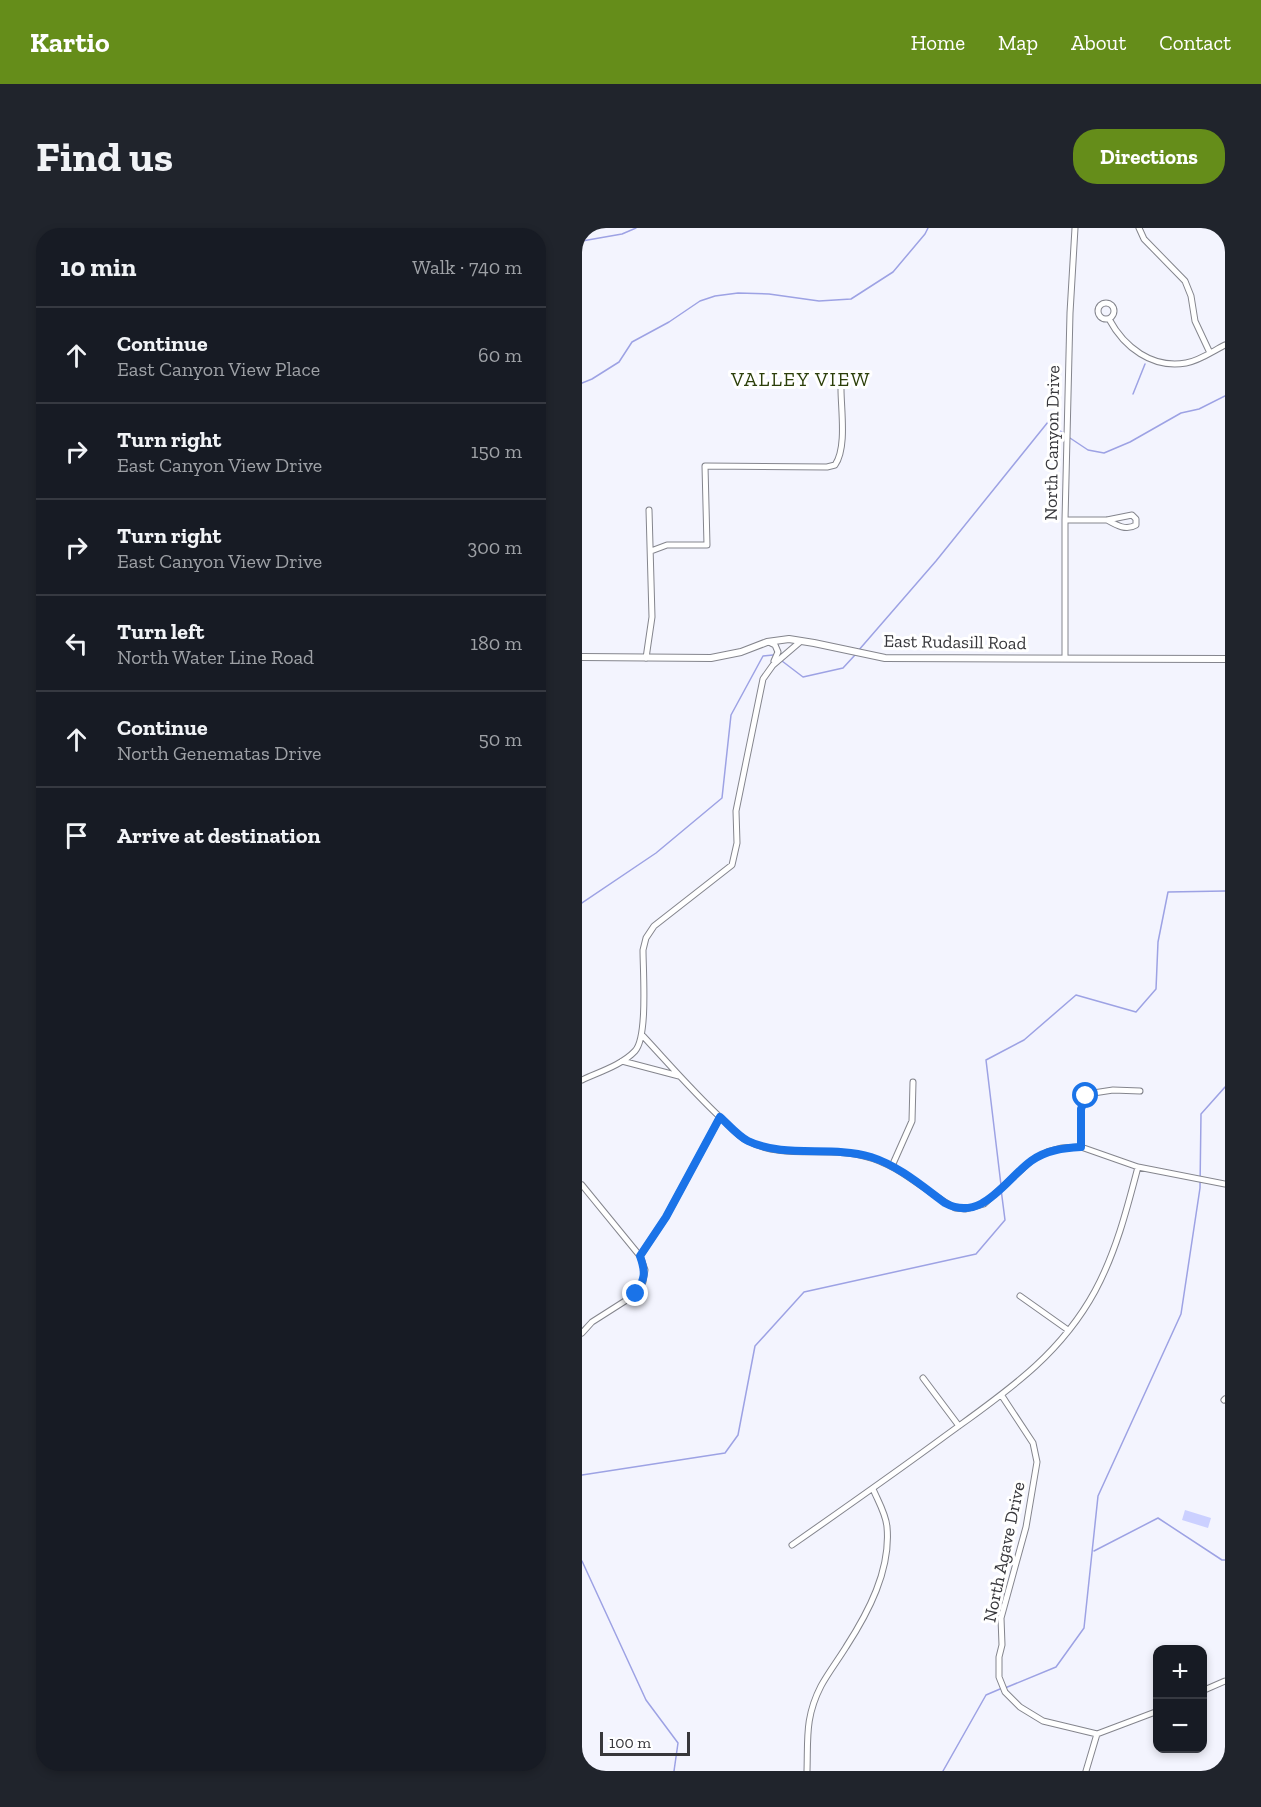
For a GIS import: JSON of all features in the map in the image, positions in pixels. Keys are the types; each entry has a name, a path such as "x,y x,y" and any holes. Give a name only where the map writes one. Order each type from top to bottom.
{"street":[{"name":"North Canyon Drive","path":"1065,658 1065,520 1070,313 1075,228"},
{"path":"1139,228 1144,239 1185,281 1191,296 1195,321 1210,353"},
{"path":"1109,319 1130,348 1156,361 1187,363 1225,345"},
{"path":"651,550 667,545 707,545 705,466 827,467 835,465 840,459 841,389"},
{"path":"646,658 652,617 649,510"},
{"path":"1065,520 1107,520 1132,515 1136,519 1136,525 1133,527 1118,526 1107,520"},
{"name":"East Rudasill Road","path":"582,657 711,658 741,652 768,641 789,639 885,658 1225,659"},
{"path":"582,1080 622,1061 637,1050 643,1036 643,950 646,938 663,918 732,865 737,843 736,811 742,779 764,679 778,652 775,645 768,641"},
{"path":"771,667 801,641"},
{"path":"643,1036 679,1077 745,1140 765,1148 781,1151 832,1151 861,1155 892,1166 955,1208 966,1209 984,1204 1032,1160 1047,1152 1062,1148 1081,1147 1138,1167 1225,1184"},
{"path":"622,1061 679,1077"},
{"path":"892,1166 912,1121 913,1082"},
{"path":"1081,1147 1081,1109 1087,1094 1113,1090 1140,1091"},
{"path":"640,1256 666,1217 720,1117"},
{"path":"792,1545 1002,1396 1036,1367 1068,1330 1094,1292 1119,1234 1138,1167"},
{"path":"582,1185 640,1256 645,1270 643,1282 636,1294 592,1322 582,1333"},
{"path":"1020,1296 1068,1330"},
{"path":"923,1378 959,1426"},
{"name":"North Agave Drive","path":"1002,1396 1033,1443 1037,1462 1026,1527 1001,1618 1002,1645 999,1657 999,1677 1005,1692 1020,1707 1043,1720 1097,1734"},
{"path":"807,1771 807,1725 815,1701 822,1684 871,1606 882,1570 887,1527 873,1489"},
{"path":"1207,1690 1225,1681"},
{"path":"1086,1771 1097,1734 1153,1713"}],"shaded area":[{"path":"1185,1510 1211,1518 1208,1528 1182,1520"}],"waterway":[{"path":"582,241 622,234 636,228"},
{"path":"582,383 619,362 632,342 669,322 700,301 715,296 738,293 769,294 819,301 851,299 893,272 928,228"},
{"path":"1133,394 1145,364"},
{"path":"1070,438 1088,450 1104,453 1130,442 1181,413 1199,409 1225,396"},
{"path":"858,651 936,561 1048,422 1066,435"},
{"path":"582,903 656,853 722,798 731,715 763,656 773,655"},
{"path":"782,661 803,677 843,668 855,655"},
{"path":"1001,1185 986,1060 1024,1040 1076,995 1136,1012 1156,989 1158,942 1168,892 1225,891"},
{"path":"1005,1688 1056,1667 1084,1628 1098,1496 1181,1314 1200,1188 1201,1114 1225,1087"},
{"path":"582,1475 725,1453 738,1435 755,1346 804,1292 976,1254 1005,1220 1001,1189"},
{"path":"1094,1551 1158,1518 1225,1560"},
{"path":"582,1561 646,1700 678,1743 674,1771"},
{"path":"943,1771 986,1695 1000,1689"}],"district":[{"name":"VALLEY VIEW","path":"801,379"}],"route":[{"path":"636,1294 643,1282 645,1270 640,1256 666,1217 720,1117 745,1140 765,1148 781,1151 832,1151 873,1158 909,1176 945,1203 955,1208 966,1209 984,1204 1032,1160 1047,1152 1062,1148 1081,1147 1081,1109 1086,1096"}]}
